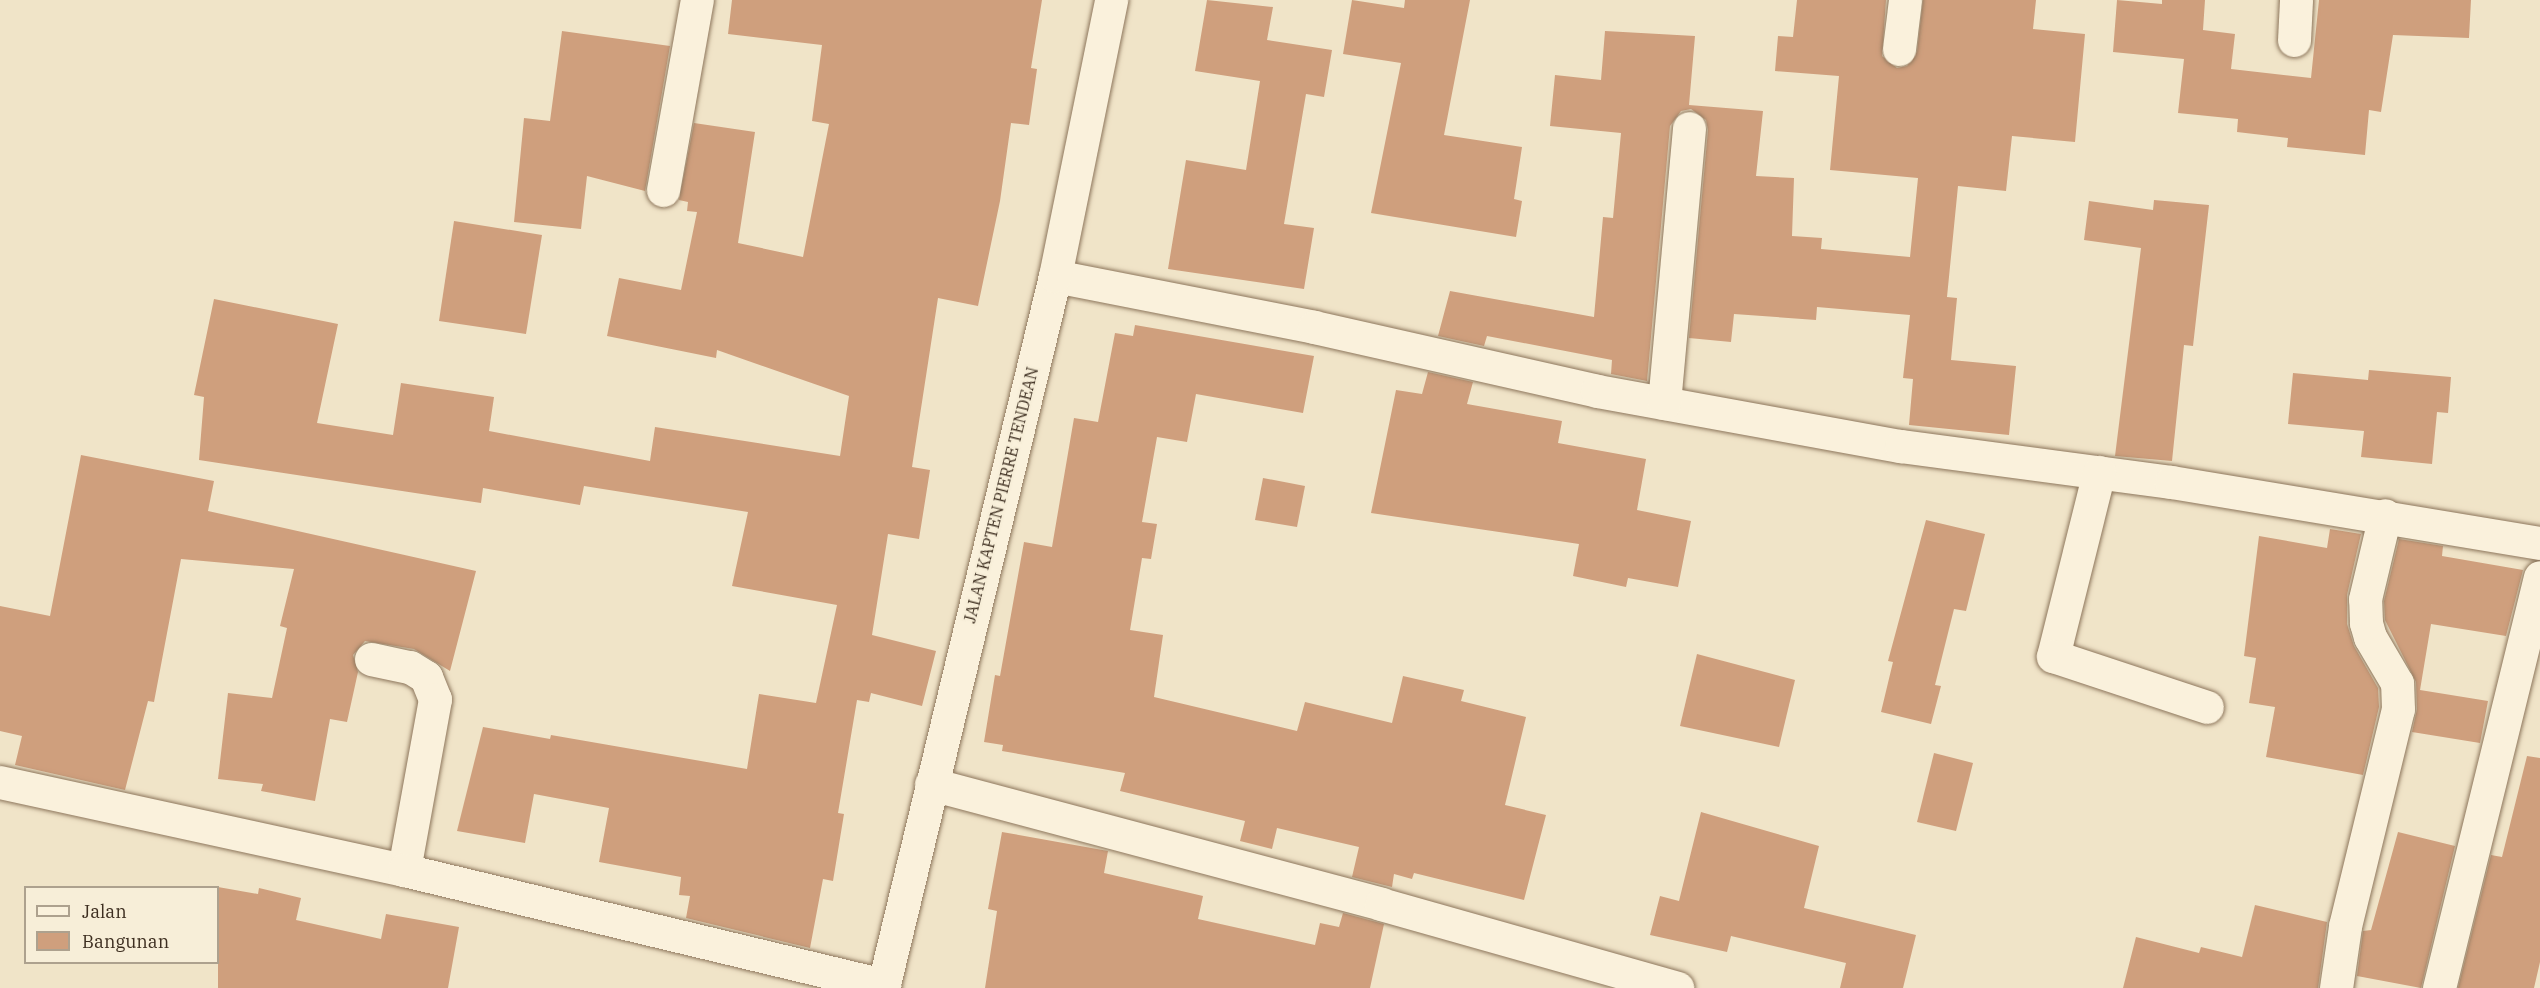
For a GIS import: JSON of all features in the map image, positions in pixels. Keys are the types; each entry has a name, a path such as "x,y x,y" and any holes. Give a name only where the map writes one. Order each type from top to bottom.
{"street":[{"path":"663,190 697,0"},
{"name":"JALAN KAPTEN PIERRE TENDEAN","path":"883,986 1054,276 1111,0"},
{"path":"1899,49 1905,0"},
{"path":"2294,40 2296,0"},
{"path":"1664,403 1689,128"},
{"path":"1054,276 1314,327 1664,403 1901,446 2099,472 2385,515 2540,543"},
{"path":"2099,472 2053,656 2207,706"},
{"path":"2336,988 2345,926 2398,709 2397,683 2370,637 2366,623 2365,600 2385,515"},
{"path":"2439,988 2540,577"},
{"path":"371,659 410,668 426,677 435,699 404,870"},
{"path":"0,782 404,870 883,986"},
{"path":"931,784 1381,904 1677,988"}],"building":[{"path":"732,0 1042,0 1031,68 1037,69 1029,125 1011,123 1000,201 978,306 938,298 912,467 930,470 919,539 888,534 872,635 936,651 922,706 871,693 869,702 857,700 838,813 844,814 833,881 823,879 810,948 686,918 690,896 679,895 681,877 599,862 609,808 534,794 525,843 457,831 483,727 550,739 551,735 747,769 759,694 816,703 837,605 732,586 748,512 584,486 580,505 483,488 481,503 199,460 204,397 194,395 214,299 338,324 317,423 393,435 401,383 494,397 489,431 650,461 655,427 840,456 849,396 717,350 716,358 607,336 619,278 681,290 697,212 687,211 688,202 679,200 694,123 755,132 738,243 803,257 829,124 812,121 822,45 728,34"},
{"path":"1207,0 1273,7 1267,40 1332,50 1324,97 1306,94 1284,224 1314,228 1304,289 1168,269 1186,160 1246,170 1260,81 1195,71"},
{"path":"1352,0 1404,8 1405,0 1470,0 1444,135 1522,147 1514,199 1522,201 1516,237 1371,213 1401,63 1343,54"},
{"path":"1797,0 1886,0 1882,56 1897,68 1907,66 1917,52 1923,0 2036,0 2033,29 2085,34 2075,142 2012,136 2006,191 1958,186 1947,297 1957,298 1951,360 2016,366 2009,435 1909,425 1913,379 1903,378 1910,315 1817,307 1816,320 1734,314 1731,342 1689,338 1708,130 1706,120 1691,109 1681,111 1670,126 1647,381 1611,374 1612,360 1487,336 1484,346 1438,336 1450,291 1594,317 1603,217 1613,218 1621,133 1550,126 1555,75 1601,80 1605,31 1695,36 1689,105 1763,111 1756,176 1794,178 1792,236 1822,238 1821,249 1910,257 1918,178 1830,170 1839,76 1775,71 1778,36 1793,37"},
{"path":"2117,0 2162,4 2162,0 2205,0 2203,30 2235,34 2231,69 2311,78 2319,0 2471,0 2469,38 2393,35 2381,112 2369,110 2365,155 2287,147 2288,138 2237,132 2238,119 2178,113 2184,59 2113,52"},
{"path":"562,31 670,46 645,191 587,176 581,229 514,222 524,118 550,121"},
{"path":"2154,200 2209,205 2193,346 2184,345 2172,461 2115,456 2141,248 2084,240 2089,201 2153,210"},
{"path":"454,221 542,235 526,334 439,321"},
{"path":"1135,325 1314,356 1303,413 1196,394 1187,442 1157,437 1142,522 1157,524 1151,559 1142,558 1130,630 1163,635 1154,697 1297,731 1305,702 1392,723 1403,676 1464,690 1461,701 1526,717 1505,805 1546,815 1524,900 1414,873 1412,879 1394,874 1392,887 1352,877 1359,847 1277,828 1272,849 1240,841 1245,821 1120,791 1125,773 1002,751 1003,745 984,742 995,675 1000,676 1024,542 1052,547 1074,418 1098,422 1115,333 1133,336"},
{"path":"2369,370 2451,377 2448,413 2437,412 2432,464 2361,457 2364,431 2288,424 2293,373 2368,380"},
{"path":"1428,372 1473,382 1467,404 1562,421 1558,443 1646,459 1637,510 1691,521 1678,587 1628,578 1626,587 1573,576 1579,544 1371,513 1396,390 1422,394"},
{"path":"81,455 214,481 208,511 476,571 450,671 414,649 365,641 353,655 358,672 347,722 330,719 315,801 261,791 263,784 218,779 228,693 272,698 287,628 280,626 294,569 181,559 154,702 148,701 125,790 15,765 22,736 0,731 0,606 50,616"},
{"path":"1263,478 1305,486 1297,527 1255,520"},
{"path":"1926,520 1985,534 1966,611 1954,609 1935,685 1941,686 1931,724 1881,712 1893,662 1888,661"},
{"path":"2330,529 2361,534 2347,595 2347,624 2354,646 2378,688 2379,707 2363,775 2266,757 2275,707 2249,703 2256,658 2244,656 2259,536 2327,548"},
{"path":"2399,539 2443,546 2442,556 2523,570 2506,636 2431,624 2420,690 2488,701 2480,743 2412,732 2417,709 2416,682 2385,620 2384,601"},
{"path":"1697,654 1795,680 1779,747 1680,726"},
{"path":"1934,753 1973,763 1956,831 1917,822"},
{"path":"2527,756 2540,758 2540,962 2534,988 2458,988 2491,855 2502,857"},
{"path":"1701,812 1819,846 1804,908 1916,935 1903,988 1840,988 1846,963 1731,936 1727,952 1650,935 1660,896 1679,901"},
{"path":"1002,832 1108,851 1104,873 1203,896 1198,919 1315,945 1320,923 1339,927 1343,913 1384,924 1370,988 985,988 997,911 988,909"},
{"path":"2398,832 2455,846 2421,988 2357,976 2363,931 2371,930"},
{"path":"219,887 258,894 259,888 301,898 296,920 381,939 386,914 459,927 448,988 218,988"},
{"path":"2255,905 2327,922 2318,988 2123,988 2136,937 2199,953 2201,947 2242,957"}]}
